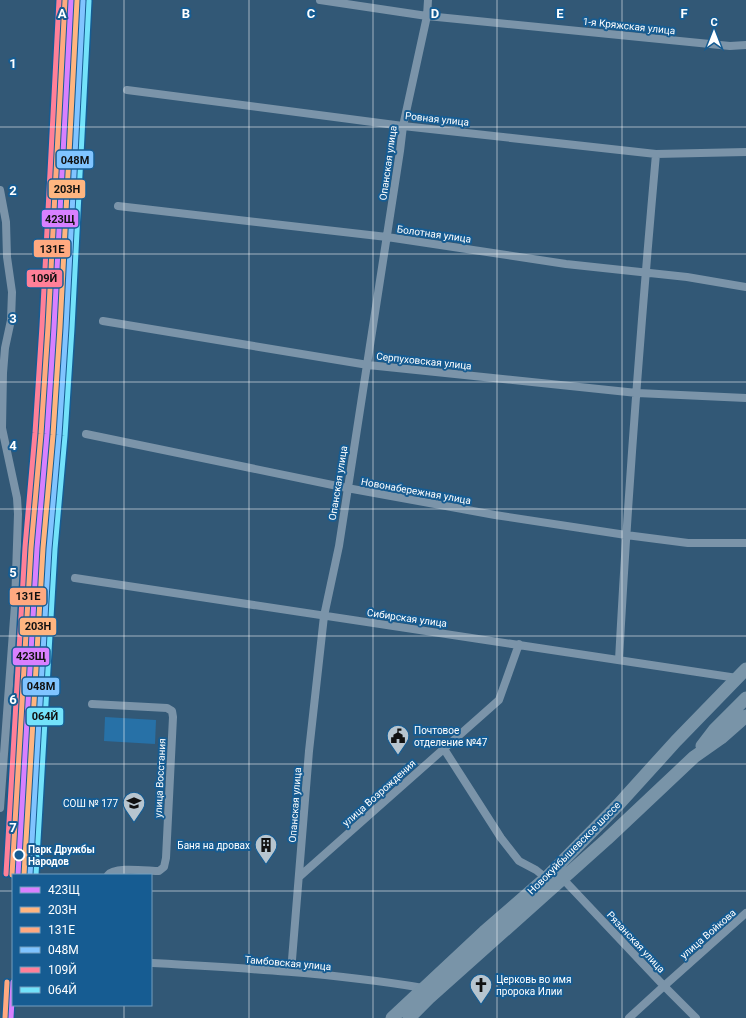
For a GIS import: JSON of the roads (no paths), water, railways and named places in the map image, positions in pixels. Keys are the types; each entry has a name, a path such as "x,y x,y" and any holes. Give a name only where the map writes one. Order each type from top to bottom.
{"main road":[{"name":"Новокуйбышевское шоссе","path":"392,1018 484,932 546,878 618,805 676,741 741,674"},
{"name":"Новокуйбышевское шоссе","path":"694,757 715,729 746,698"},
{"name":"Новокуйбышевское шоссе","path":"409,1018 440,988 607,839 694,757 721,738 746,716"}],"street":[{"name":"1-я Кряжская улица","path":"320,0 427,16 730,46 746,45"},
{"name":"Опанская улица","path":"291,972 308,751 324,616 339,546 347,488 368,365 400,151 402,126 427,16 428,0"},
{"name":"Ровная улица","path":"127,90 402,126 656,154 746,152"},
{"path":"619,660 636,393 656,154"},
{"path":"0,190 6,222 7,257 12,292 11,320 5,348 2,428 17,498 18,514 15,606 0,808"},
{"name":"Болотная улица","path":"118,206 387,237 566,264 687,278 746,287"},
{"name":"Серпуховская улица","path":"103,321 368,365 636,393 746,398"},
{"name":"Новонабережная улица","path":"86,434 347,488 495,515 688,543 746,543"},
{"name":"Сибирская улица","path":"75,578 619,660 741,674"},
{"name":"улица Возрождения","path":"299,877 498,700 519,644"},
{"name":"улица Восстания","path":"92,704 167,708 172,711 173,718 166,858 164,867 159,871 118,870 109,872 108,874"},
{"path":"444,749 501,838 519,861 536,870 546,878"},
{"name":"Рязанская улица","path":"563,878 696,1018"},
{"name":"улица Войкова","path":"629,1018 746,913"},
{"name":"Тамбовская улица","path":"152,963 291,972 398,983 423,988"}],"place":[{"name":"Почтовое отделение №47","path":"398,756"},
{"name":"СОШ № 177","path":"134,822"},
{"name":"Парк Дружбы Народов","path":"19,855"},
{"name":"Баня на дровах","path":"266,864"},
{"name":"Церковь во имя пророка Илии","path":"481,1004"}]}
